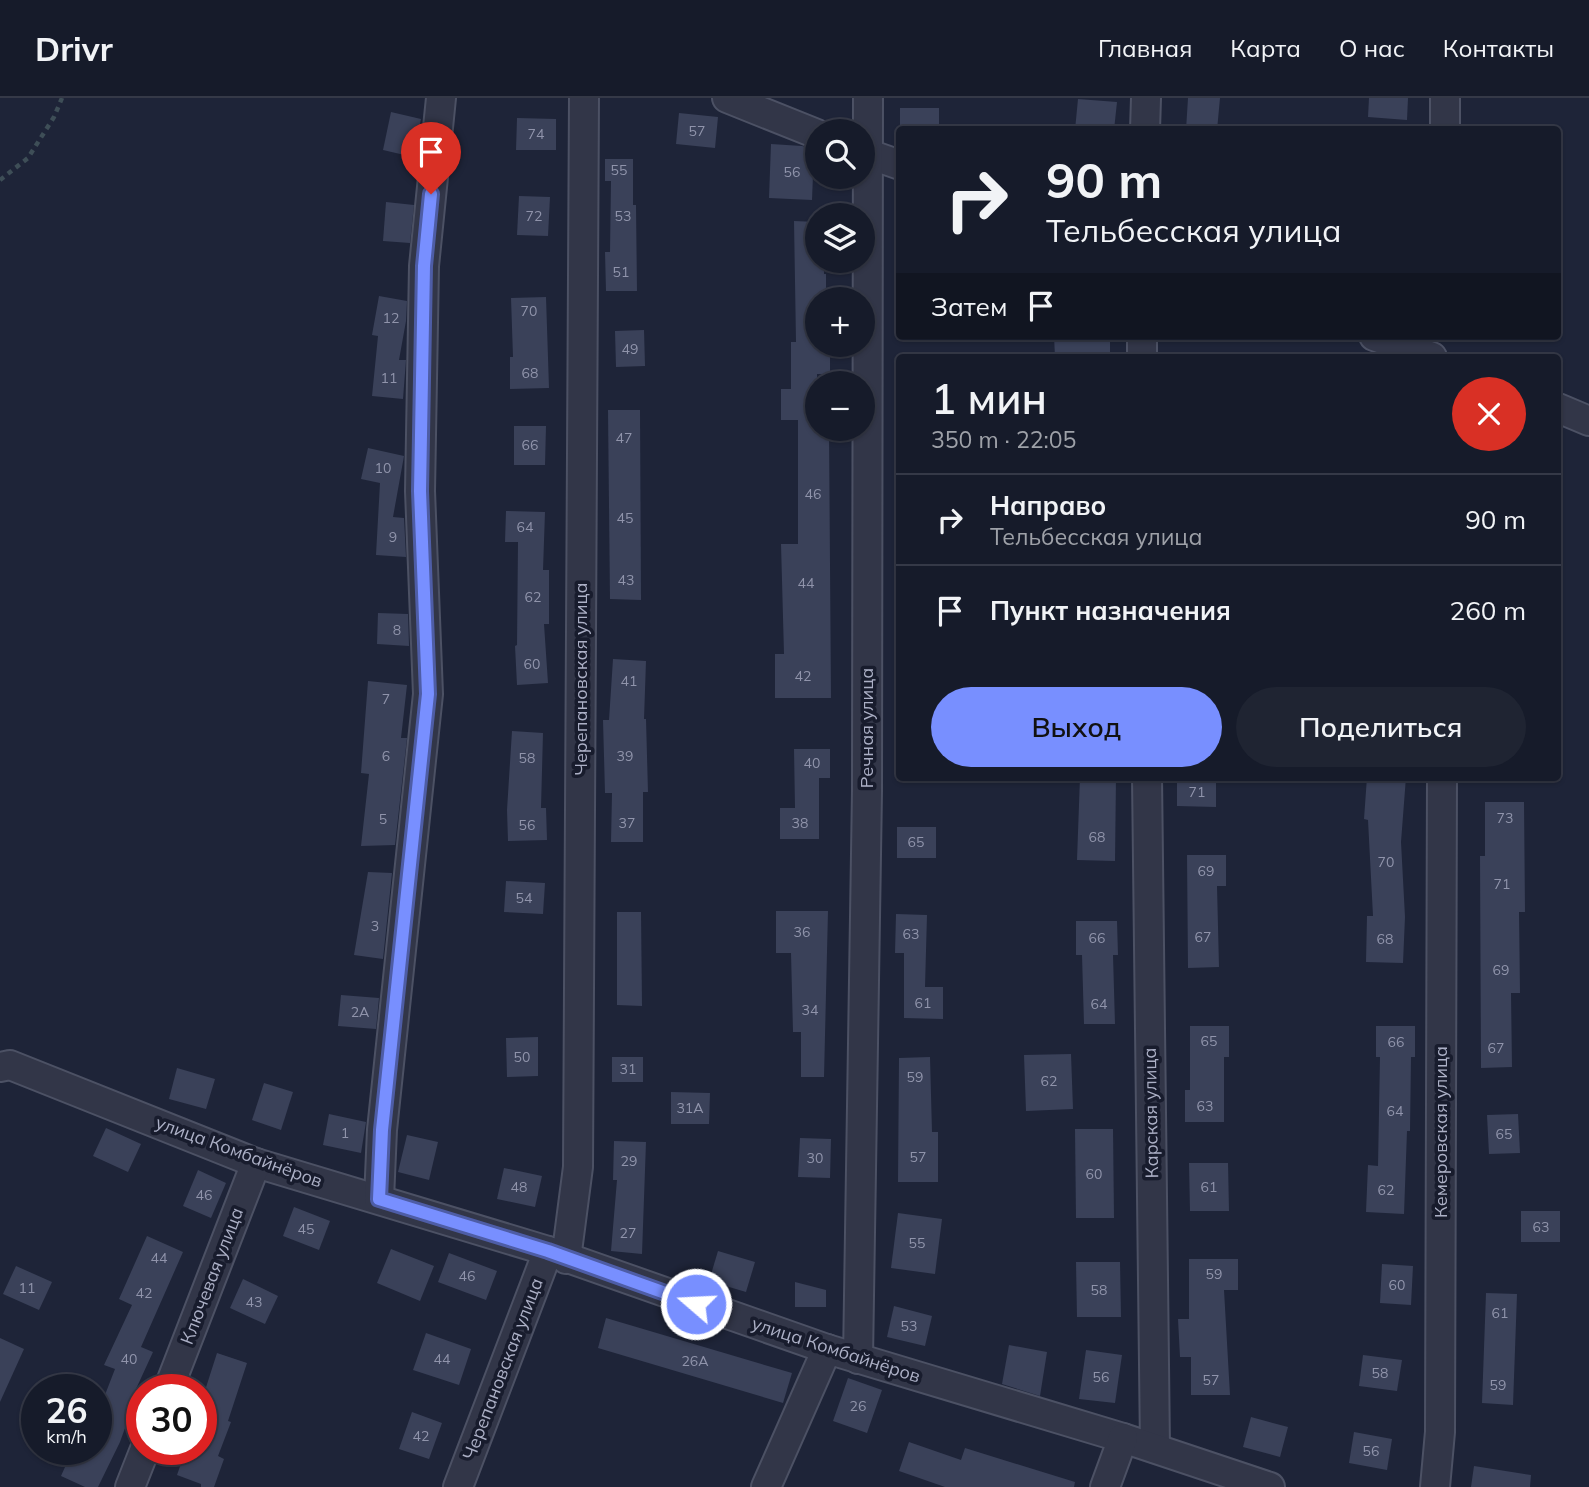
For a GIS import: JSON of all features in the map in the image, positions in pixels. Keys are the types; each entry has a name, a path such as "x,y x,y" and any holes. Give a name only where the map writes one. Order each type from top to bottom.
{"street":[{"path":"379,1199 382,1130 428,694 420,491 424,266 440,98"},
{"name":"Черепановская улица","path":"458,1487 557,1255 578,1167 584,98"},
{"path":"727,98 805,129"},
{"name":"Речная улица","path":"867,119 868,98"},
{"path":"1145,126 1146,98"},
{"path":"1445,98 1445,126"},
{"path":"875,156 896,164"},
{"name":"Речная улица","path":"858,1359 867,777 866,189"},
{"path":"1385,340 1424,354"},
{"path":"1561,409 1589,421"},
{"name":"Карская улица","path":"1147,781 1154,1448"},
{"name":"Кемеровская улица","path":"1435,1487 1440,1432 1442,781"},
{"name":"улица Комбайнёров","path":"5,1066 256,1163 557,1255 827,1349 1123,1438 1270,1487"},
{"name":"Ключевая улица","path":"174,1374 256,1163"},
{"path":"766,1487 827,1349"},
{"path":"1105,1487 1123,1438"},
{"path":"130,1487 139,1465"}],"path":[{"path":"0,180 28,158 54,117 62,98"}],"building":[{"path":"1188,98 1220,98 1217,126 1186,126"},
{"path":"1369,98 1408,98 1407,120 1368,117"},
{"path":"1078,99 1117,102 1114,126 1075,126"},
{"path":"900,108 939,108 939,126 900,126"},
{"path":"391,112 421,119 413,157 383,150"},
{"path":"679,113 718,117 715,148 676,144"},
{"path":"517,118 556,119 556,150 516,150"},
{"path":"771,144 805,147 805,189 812,189 812,200 769,198"},
{"path":"605,159 633,159 637,291 606,291 605,252 610,252 611,181 605,181"},
{"path":"519,196 550,197 548,236 517,235"},
{"path":"386,202 414,205 410,243 383,241"},
{"path":"794,221 805,221 805,273 826,274 826,287 805,287 805,357 830,357 830,371 805,371 805,441 829,441 831,698 775,698 775,654 784,654 781,544 798,544 798,420 781,420 781,389 791,389 791,342 796,342"},
{"path":"379,296 407,301 399,360 406,360 403,399 372,396 378,336 372,335"},
{"path":"546,297 549,388 510,389 510,357 513,357 511,298"},
{"path":"644,330 645,366 616,367 615,331"},
{"path":"1054,340 1110,340 1110,354 1055,354"},
{"path":"608,410 640,410 641,600 610,599"},
{"path":"514,426 546,426 545,465 514,465"},
{"path":"368,448 404,456 393,517 404,518 406,557 376,555 380,483 361,479"},
{"path":"506,511 545,512 543,570 549,570 549,624 544,624 548,683 517,685 515,646 518,542 505,542"},
{"path":"378,613 408,614 409,646 377,644"},
{"path":"613,659 646,661 644,719 648,792 643,792 643,842 611,842 612,793 605,793 603,720 609,720"},
{"path":"368,681 407,685 401,738 407,738 395,845 361,846 369,774 361,773"},
{"path":"512,731 543,733 541,808 546,808 547,840 508,841 507,810"},
{"path":"794,749 830,749 830,778 819,778 819,839 780,839 780,808 795,808"},
{"path":"1080,781 1116,781 1115,861 1077,860"},
{"path":"1177,781 1216,781 1216,807 1177,806"},
{"path":"1367,781 1406,781 1401,842 1405,917 1403,963 1366,962 1367,916 1373,916 1368,820 1364,819"},
{"path":"1485,802 1524,802 1525,912 1519,912 1520,993 1511,993 1512,1067 1481,1068 1480,856 1485,856"},
{"path":"897,827 936,827 936,858 897,858"},
{"path":"1187,855 1226,855 1226,886 1217,886 1219,967 1188,968"},
{"path":"368,872 392,873 383,959 354,955"},
{"path":"506,881 545,883 543,914 504,912"},
{"path":"776,911 828,911 824,1077 801,1077 801,1032 793,1032 791,953 776,953"},
{"path":"617,912 641,912 642,1006 617,1005"},
{"path":"896,914 927,915 925,987 943,987 943,1019 904,1018 904,953 895,953"},
{"path":"1076,921 1117,921 1118,955 1113,955 1115,1024 1084,1024 1082,955 1076,955"},
{"path":"341,995 379,998 376,1029 338,1026"},
{"path":"1190,1026 1229,1026 1229,1057 1224,1057 1224,1122 1185,1122 1185,1090 1190,1090"},
{"path":"1376,1026 1415,1026 1415,1057 1411,1057 1410,1131 1407,1131 1404,1214 1366,1212 1368,1165 1378,1166 1380,1057 1376,1057"},
{"path":"538,1037 538,1076 507,1077 506,1038"},
{"path":"1071,1054 1073,1109 1026,1111 1024,1055"},
{"path":"612,1057 643,1057 643,1082 612,1082"},
{"path":"930,1057 932,1132 938,1132 938,1182 898,1182 899,1058"},
{"path":"177,1068 215,1079 206,1109 169,1099"},
{"path":"264,1083 293,1092 281,1130 252,1120"},
{"path":"671,1092 710,1093 709,1124 671,1124"},
{"path":"329,1114 366,1122 361,1153 323,1145"},
{"path":"1518,1114 1520,1153 1489,1154 1487,1115"},
{"path":"106,1128 141,1144 128,1172 93,1156"},
{"path":"1075,1129 1113,1129 1114,1218 1076,1218"},
{"path":"407,1135 438,1142 429,1180 398,1172"},
{"path":"800,1138 831,1139 830,1178 798,1177"},
{"path":"614,1141 646,1142 642,1254 611,1251 617,1180 613,1180"},
{"path":"1189,1163 1228,1163 1229,1211 1190,1211"},
{"path":"504,1168 542,1176 535,1207 497,1199"},
{"path":"198,1170 226,1183 211,1218 183,1206"},
{"path":"294,1207 330,1221 319,1250 283,1236"},
{"path":"1521,1211 1560,1211 1560,1242 1521,1242"},
{"path":"898,1213 942,1219 935,1274 891,1268"},
{"path":"147,1236 183,1252 141,1347 153,1352 143,1374 126,1374 126,1425 112,1458 112,1377 115,1369 104,1365 132,1305 119,1299"},
{"path":"391,1249 434,1266 420,1301 377,1283"},
{"path":"718,1251 755,1262 746,1292 709,1281"},
{"path":"449,1253 497,1271 486,1300 438,1282"},
{"path":"1189,1259 1238,1259 1238,1290 1224,1290 1230,1395 1191,1395 1191,1357 1180,1357 1178,1319 1189,1319"},
{"path":"1076,1262 1120,1262 1121,1317 1077,1317"},
{"path":"1382,1264 1413,1266 1411,1305 1380,1303"},
{"path":"16,1266 52,1282 39,1310 3,1294"},
{"path":"243,1279 278,1296 265,1324 230,1308"},
{"path":"795,1282 826,1290 826,1307 795,1307"},
{"path":"1486,1293 1517,1294 1513,1405 1482,1403"},
{"path":"894,1306 932,1316 925,1346 887,1337"},
{"path":"606,1318 792,1373 783,1403 598,1348"},
{"path":"426,1333 471,1349 459,1385 413,1370"},
{"path":"0,1338 24,1349 0,1402"},
{"path":"1009,1345 1047,1352 1040,1396 1002,1384"},
{"path":"1086,1350 1122,1355 1115,1403 1079,1399"},
{"path":"217,1353 247,1363 228,1421 231,1422 218,1456 224,1459 214,1487 201,1487 201,1484 177,1475 180,1465 217,1465 217,1374 210,1374"},
{"path":"1363,1355 1402,1360 1397,1391 1359,1386"},
{"path":"848,1378 882,1390 867,1433 833,1421"},
{"path":"412,1412 442,1423 429,1459 399,1449"},
{"path":"1251,1417 1288,1427 1280,1457 1243,1447"},
{"path":"1354,1432 1392,1439 1387,1470 1349,1463"},
{"path":"909,1442 961,1460 965,1448 1075,1482 1074,1487 945,1487 899,1471"},
{"path":"66,1465 109,1465 98,1487 85,1487 61,1476"},
{"path":"1474,1466 1531,1475 1530,1487 1471,1487"}],"route":[{"path":"431,194 424,266 420,491 428,694 410,885 382,1130 379,1199 548,1251 696,1304"}]}
